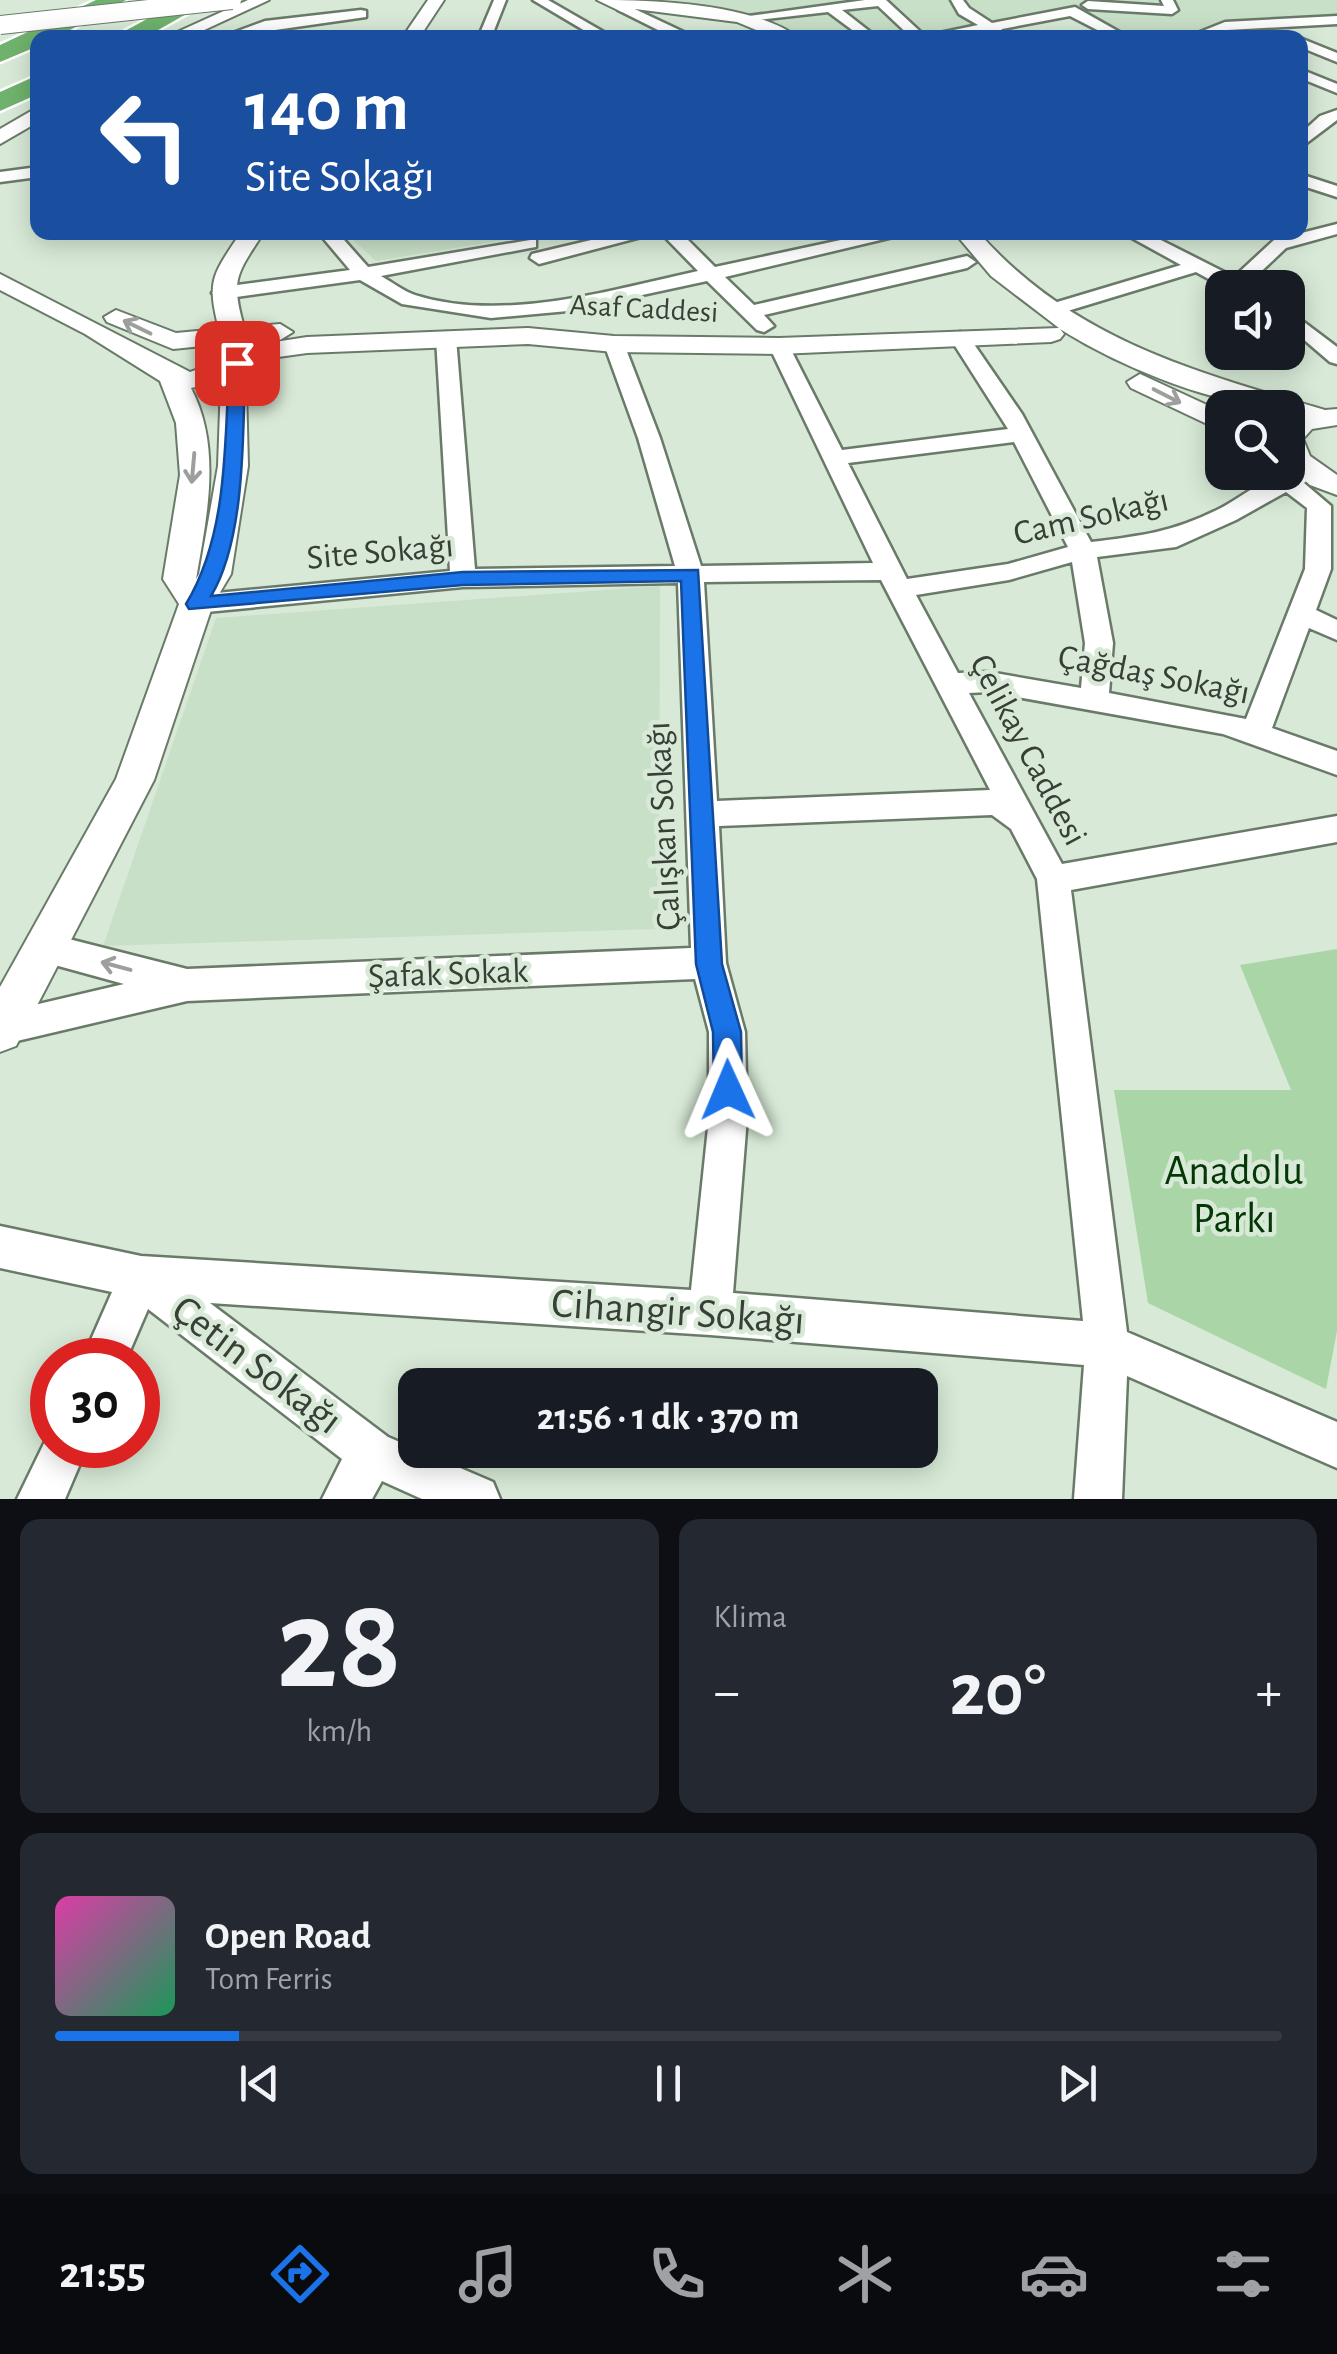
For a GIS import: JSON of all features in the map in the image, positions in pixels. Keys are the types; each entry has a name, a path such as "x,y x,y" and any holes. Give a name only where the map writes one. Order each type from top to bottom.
{"highway":[{"path":"0,29 64,0"},
{"path":"0,29 78,0"},
{"path":"51,30 115,0"},
{"path":"92,30 154,0"},
{"path":"131,30 189,0"},
{"path":"140,30 200,0"},
{"path":"0,54 30,40"},
{"path":"0,76 30,60"},
{"path":"0,103 30,86"}],"street":[{"path":"0,29 232,0"},
{"path":"415,30 436,0"},
{"path":"487,30 500,0"},
{"path":"539,0 593,30"},
{"path":"621,4 655,0"},
{"path":"957,0 964,11 995,30"},
{"path":"979,30 1072,12 1088,3 1172,10 1168,0"},
{"path":"621,4 740,18 880,1 911,30"},
{"path":"191,30 259,2 275,8 277,30 360,14"},
{"path":"621,4 670,30"},
{"path":"1290,7 1337,30"},
{"path":"831,8 861,30"},
{"path":"1072,12 1108,30"},
{"path":"740,18 771,30"},
{"path":"1220,30 1225,26 1337,20"},
{"path":"1261,25 1272,30"},
{"path":"1308,45 1337,58"},
{"path":"1308,76 1334,86"},
{"path":"1308,90 1334,86"},
{"path":"1310,143 1326,119 1337,114"},
{"path":"0,138 30,119"},
{"path":"0,178 30,173"},
{"path":"1308,181 1337,192"},
{"path":"1308,236 1337,228"},
{"path":"0,1030 134,780 196,604 214,574 233,466 234,350 222,300 228,270 248,240"},
{"path":"334,240 363,274 409,300 490,312 548,275 633,240"},
{"name":"Çelikay Caddesi","path":"677,240 776,340 895,580 1053,879 1107,1345 1098,1499"},
{"path":"222,300 363,274 709,274 844,240"},
{"path":"949,240 1022,312"},
{"path":"975,240 984,257 1051,322 1205,413"},
{"path":"1146,240 1205,270"},
{"path":"1272,240 1280,244"},
{"path":"1255,270 1280,244 1294,240"},
{"path":"0,260 164,339 234,350 319,330"},
{"path":"749,312 968,262"},
{"path":"1051,322 1196,266"},
{"name":"Asaf Caddesi","path":"319,330 548,275 625,333 776,340 1022,312 1051,322"},
{"path":"0,281 94,328 171,376 186,400 194,429 186,549 179,579 196,604"},
{"path":"222,300 319,330"},
{"path":"1051,322 1164,370 1329,417"},
{"name":"Asaf Caddesi","path":"234,350 528,336 614,344 960,338 1051,322"},
{"path":"1305,331 1337,358"},
{"path":"446,338 463,578"},
{"path":"960,338 1022,434 1083,551 1100,643 1094,698"},
{"name":"Çalışkan Sokağı","path":"614,344 650,438 691,575 709,964 727,1032 728,1118 710,1313"},
{"path":"171,376 202,379 234,350"},
{"path":"834,458 1022,434"},
{"path":"1255,733 1328,546 1319,506 1305,473"},
{"name":"Cam Sokağı","path":"691,575 895,580 1009,572 1083,551 1167,541 1227,516 1271,490"},
{"name":"Site Sokağı","path":"196,604 463,578 691,575"},
{"path":"1300,614 1337,631"},
{"name":"Çağdaş Sokağı","path":"952,684 989,682 1094,698 1255,733 1337,763"},
{"path":"700,814 998,802 1021,820"},
{"path":"1053,879 1337,829"},
{"path":"45,948 187,985"},
{"name":"Şafak Sokak","path":"187,985 709,964"},
{"path":"0,1030 187,985"},
{"name":"Cihangir Sokağı","path":"0,1247 141,1277 710,1313 1107,1345 1337,1446"},
{"path":"114,1338 141,1277"},
{"name":"Çetin Sokağı","path":"141,1277 372,1453 452,1493"},
{"path":"346,1499 372,1453"},
{"path":"41,1499 55,1468"}],"shaded area":[{"path":"617,0 1337,0 1337,27 1320,20 1230,30 1111,30 1072,13 980,30 767,30 743,21 637,7"},
{"path":"354,240 504,240 376,261"},
{"path":"660,586 659,929 103,946 216,618"}],"green space":[{"name":"Anadolu Parkı","path":"1337,949 1337,1331 1326,1389 1148,1303 1114,1090 1291,1090 1240,965"}],"route":[{"path":"237,363 233,386 233,466 227,502 214,574 196,604 463,578 691,575 709,964 727,1032 728,1090"}]}
